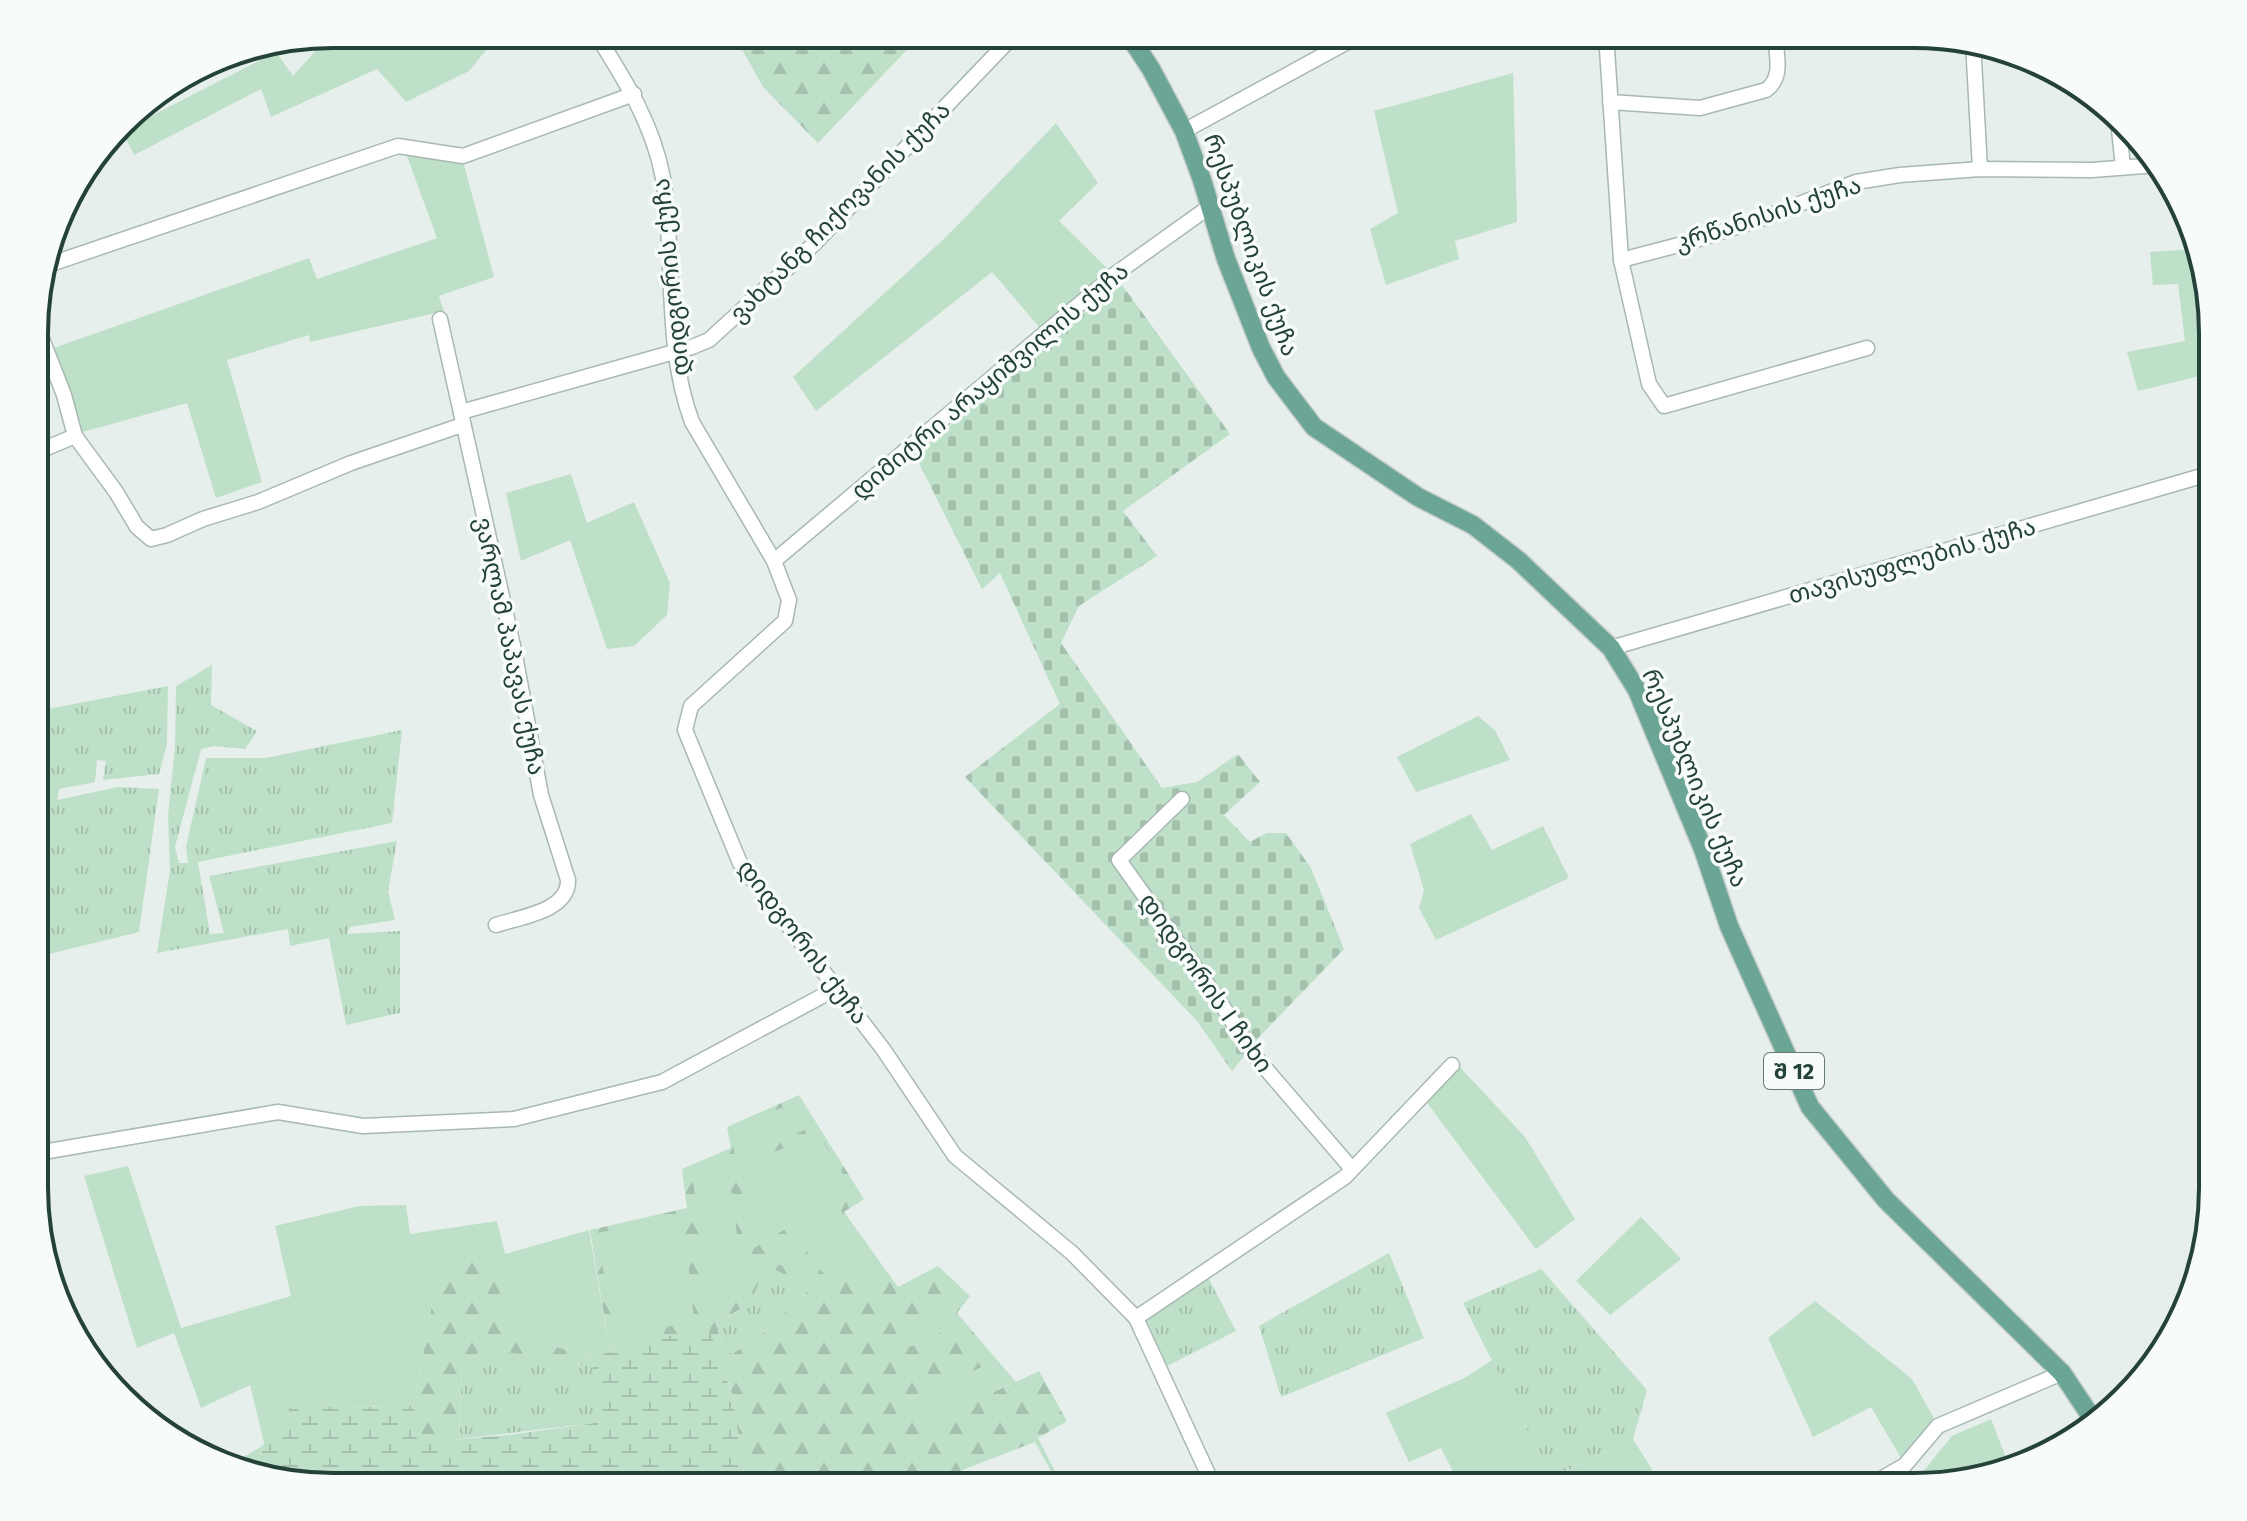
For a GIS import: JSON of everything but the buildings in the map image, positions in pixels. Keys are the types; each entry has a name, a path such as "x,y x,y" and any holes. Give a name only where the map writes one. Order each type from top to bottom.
{"main road":[{"name":"რესპუბლიკის ქუჩა","path":"1137,48 1184,131 1261,348 1276,377 1314,427 1418,497 1473,525 1518,560 1611,648 1643,704 1703,849 1729,926 1810,1107 1886,1200 2062,1373 2089,1413"}],"street":[{"name":"დიდგორის ქუჩა","path":"605,48 634,94 648,125 662,175 668,221 675,351 684,399 692,422 774,561 789,600 785,621 691,706 685,730 740,863 837,988 955,1156 1072,1253 1136,1318 1208,1473"},
{"name":"ვახტანგ ჩიქოვანის ქუჩა","path":"75,436 137,527 151,539 258,502 462,419 709,340 814,244 1002,48"},
{"path":"1184,131 1336,48"},
{"path":"1607,48 1621,260 1649,384 1664,406 1867,348"},
{"path":"1610,102 1700,108 1766,90 1775,83 1778,75 1776,48"},
{"path":"1974,54 1980,169"},
{"path":"57,262 398,146 463,156 634,94"},
{"path":"2120,135 2123,167"},
{"name":"კრწანისის ქუჩა","path":"1621,260 1733,228 1856,182 1980,169 2092,170 2144,166"},
{"name":"დიმიტრი არაყიშვილის ქუჩა","path":"774,561 1114,275 1209,207"},
{"name":"ვარლამ პაპავას ქუჩა","path":"440,319 514,650 541,795 569,890 561,902 496,925"},
{"path":"48,354 75,436 48,447"},
{"name":"თავისუფლების ქუჩა","path":"1611,648 2198,477"},
{"name":"დიდგორის I ჩიხი","path":"1182,799 1119,860 1220,1002 1253,1054 1352,1169"},
{"path":"49,1151 278,1112 363,1126 514,1119 662,1082 837,988"},
{"path":"1136,1318 1345,1177 1452,1065"},
{"path":"1891,1473 1905,1465 1938,1426 2062,1373"}],"green space":[{"path":"488,48 469,71 406,102 377,69 271,117 261,89 134,155 125,138 144,120 271,55 277,53 293,76 318,49"},
{"path":"741,48 909,48 818,143 763,87"},
{"path":"1513,73 1517,222 1455,241 1459,259 1386,285 1370,229 1398,213 1374,111"},
{"path":"1056,123 1098,183 1059,221 1109,270 1041,329 992,272 816,411 793,377 947,236"},
{"path":"405,151 463,161 494,277 439,296 444,311 310,342 309,335 227,360 262,482 216,498 187,403 83,432 51,349 309,258 317,279 437,238"},
{"path":"2186,249 2197,296 2198,376 2138,391 2127,352 2185,341 2178,284 2153,285 2150,252"},
{"path":"1120,282 1230,434 1123,511 1157,556 1079,606 1061,643 1162,788 1197,782 1238,754 1260,782 1224,815 1250,842 1267,833 1286,833 1311,868 1344,949 1260,1036 1232,1071 1197,1021 965,777 1060,704 1000,573 982,589 915,455"},
{"path":"571,474 587,523 634,502 670,583 667,615 634,646 607,649 570,540 521,561 506,493"},
{"path":"212,665 211,705 257,731 245,749 214,746 201,749 175,847 179,863 188,863 186,847 206,758 266,758 402,730 392,823 198,862 210,934 224,933 209,876 397,841 388,891 395,920 350,927 347,934 400,931 400,1013 346,1025 329,938 290,946 288,929 157,953 170,870 168,815 175,747 176,686"},
{"path":"168,686 167,744 159,774 103,780 106,761 97,760 95,782 59,789 57,800 118,787 159,789 139,932 49,954 48,709"},
{"path":"1478,716 1495,730 1510,760 1416,792 1397,757"},
{"path":"1471,814 1492,850 1543,826 1569,878 1436,940 1419,908 1424,890 1410,844"},
{"path":"1459,1066 1525,1137 1575,1219 1536,1249 1425,1100"},
{"path":"799,1095 864,1199 844,1212 898,1287 938,1266 970,1296 957,1313 1016,1382 1039,1371 1067,1421 1038,1438 1056,1473 1052,1473 1035,1442 955,1473 744,1473 732,1394 708,1327 610,1352 590,1230 687,1208 682,1169 731,1148 727,1127","holes":["841,1232 884,1274 854,1276 862,1272 854,1262 809,1259 843,1236","775,1270 813,1287 762,1334 732,1354 721,1339 717,1321 747,1304 755,1293 761,1274","957,1295 964,1299 953,1317 884,1349","994,1362 1011,1384 921,1425 908,1399"]},
{"path":"798,1101 852,1189 751,1250 738,1167 808,1138 805,1130 735,1158 731,1129"},
{"path":"727,1158 745,1297 709,1308 692,1172"},
{"path":"128,1166 181,1328 291,1296 275,1226 359,1206 406,1205 410,1234 497,1221 505,1254 589,1230 610,1352 591,1357 506,1332 495,1263 473,1249 444,1256 437,1275 414,1406 328,1407 324,1400 290,1407 280,1428 265,1447 250,1385 201,1408 174,1333 137,1348 84,1176"},
{"path":"840,1209 884,1274 862,1288 853,1276 861,1272 854,1262 829,1278 808,1259 843,1236 841,1232 784,1266 766,1263 765,1252"},
{"path":"675,1217 685,1230 694,1320 615,1341 597,1233"},
{"path":"1641,1217 1681,1259 1610,1315 1576,1281"},
{"path":"473,1249 496,1263 506,1332 591,1357 581,1365 485,1348 462,1365 459,1439 416,1444 414,1406 437,1275 444,1256"},
{"path":"1389,1253 1424,1338 1281,1397 1259,1326"},
{"path":"1541,1269 1647,1390 1633,1439 1562,1473 1548,1473 1463,1303"},
{"path":"775,1270 814,1286 762,1334 732,1354 721,1339 717,1321 739,1311 761,1274"},
{"path":"1208,1277 1236,1331 1167,1366 1144,1315"},
{"path":"957,1295 964,1299 954,1317 959,1324 888,1357 883,1349"},
{"path":"1815,1301 1912,1379 1936,1422 1901,1458 1871,1407 1813,1437 1768,1338"},
{"path":"708,1326 732,1394 744,1473 333,1473 277,1468 240,1458 271,1438 289,1407 324,1400 328,1407 414,1406 417,1443 602,1422 591,1357"},
{"path":"485,1348 581,1365 591,1357 603,1422 459,1439 462,1365"},
{"path":"1492,1360 1548,1473 1454,1473 1441,1448 1409,1462 1386,1413 1466,1377"},
{"path":"994,1362 1012,1383 921,1426 908,1399"},
{"path":"1991,1419 2006,1458 1970,1468 1922,1473 1952,1436"},
{"path":"1633,1439 1654,1473 1562,1473"}]}
